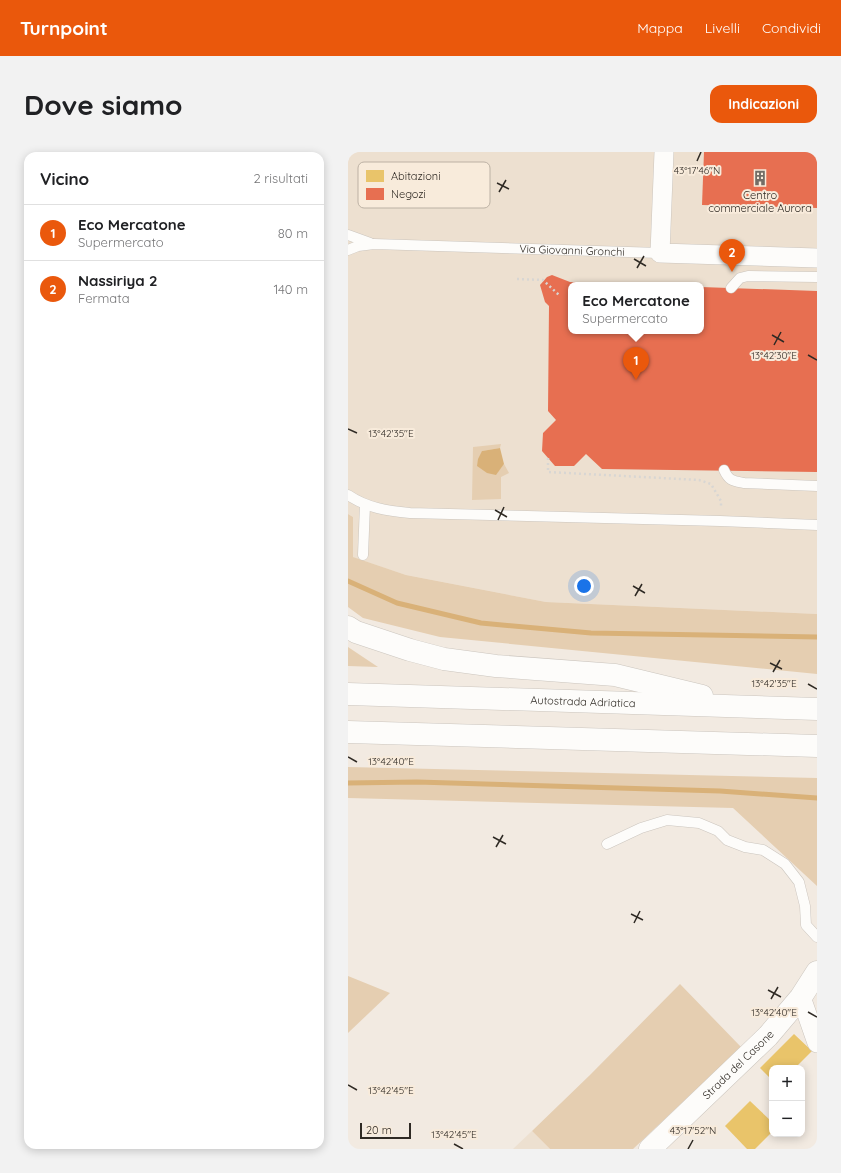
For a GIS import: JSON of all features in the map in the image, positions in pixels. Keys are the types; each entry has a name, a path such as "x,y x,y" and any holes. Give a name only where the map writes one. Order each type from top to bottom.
{"main road":[{"path":"348,627 356,632 410,650 444,659 496,666 615,675 746,706"},
{"name":"Autostrada Adriatica","path":"348,694 817,709"},
{"path":"348,732 817,746"},
{"name":"Strada del Casone","path":"650,1149 768,1036 812,983"}],"street":[{"path":"660,253 664,152"},
{"name":"Via Giovanni Gronchi","path":"660,253 817,258"},
{"path":"812,983 817,1043"}],"lane":[{"name":"Via Giovanni Gronchi","path":"348,235 374,244"},
{"name":"Via Giovanni Gronchi","path":"348,250 358,246 374,244 660,253"},
{"path":"731,288 740,278 748,276 817,277"},
{"path":"724,470 728,478 735,482 817,486"},
{"path":"348,495 358,502 384,511 410,513 817,525"},
{"path":"363,555 365,504"},
{"path":"607,844 641,828 667,820 699,823 718,831 727,840 745,847 763,850 785,864 799,882 805,906 806,925 817,937"}],"path":[{"path":"517,279 544,280 559,295"},
{"path":"548,458 548,472 699,480 711,484 721,501 720,521"}],"shaded area":[{"path":"348,152 817,152 817,614 546,602 406,575 352,557 353,517 348,514"},
{"path":"501,444 500,448 482,451 496,474 504,464 509,473 501,477 501,499 472,500 473,447"},
{"path":"500,448 504,464 496,475 487,473 477,466 478,459 482,451"},
{"path":"348,514 353,517 353,557 406,575 546,602 817,614 817,674 440,637 363,618 348,607"},
{"path":"348,647 378,667 348,666"},
{"path":"348,767 817,778 817,886 733,808 348,798"},
{"path":"348,976 390,993 348,1033"},
{"path":"680,984 741,1047 633,1149 550,1149 532,1131"},
{"path":"532,1131 550,1149 513,1149"}],"building: Abitazioni":[{"path":"794,1034 812,1051 798,1065 769,1065 769,1077 760,1068"},
{"path":"750,1101 769,1119 769,1135 755,1149 747,1149 725,1126"}],"building: Negozi":[{"name":"Centro commerciale Aurora","path":"704,152 817,152 817,208 702,205"},
{"path":"552,275 570,282 568,282 568,334 704,334 704,287 817,291 817,472 602,469 586,454 574,466 555,466 542,451 543,433 556,420 548,411 549,306 545,302 540,285 547,277"}],"waterway":[{"path":"348,581 397,603 481,623 591,633 817,637"},
{"path":"348,783 417,782 720,791 817,798"}],"place":[{"name":"Centro commerciale Aurora","path":"760,178"},
{"name":"Nassiriya 2","path":"732,272"},
{"name":"Eco Mercatone","path":"636,380"}]}
